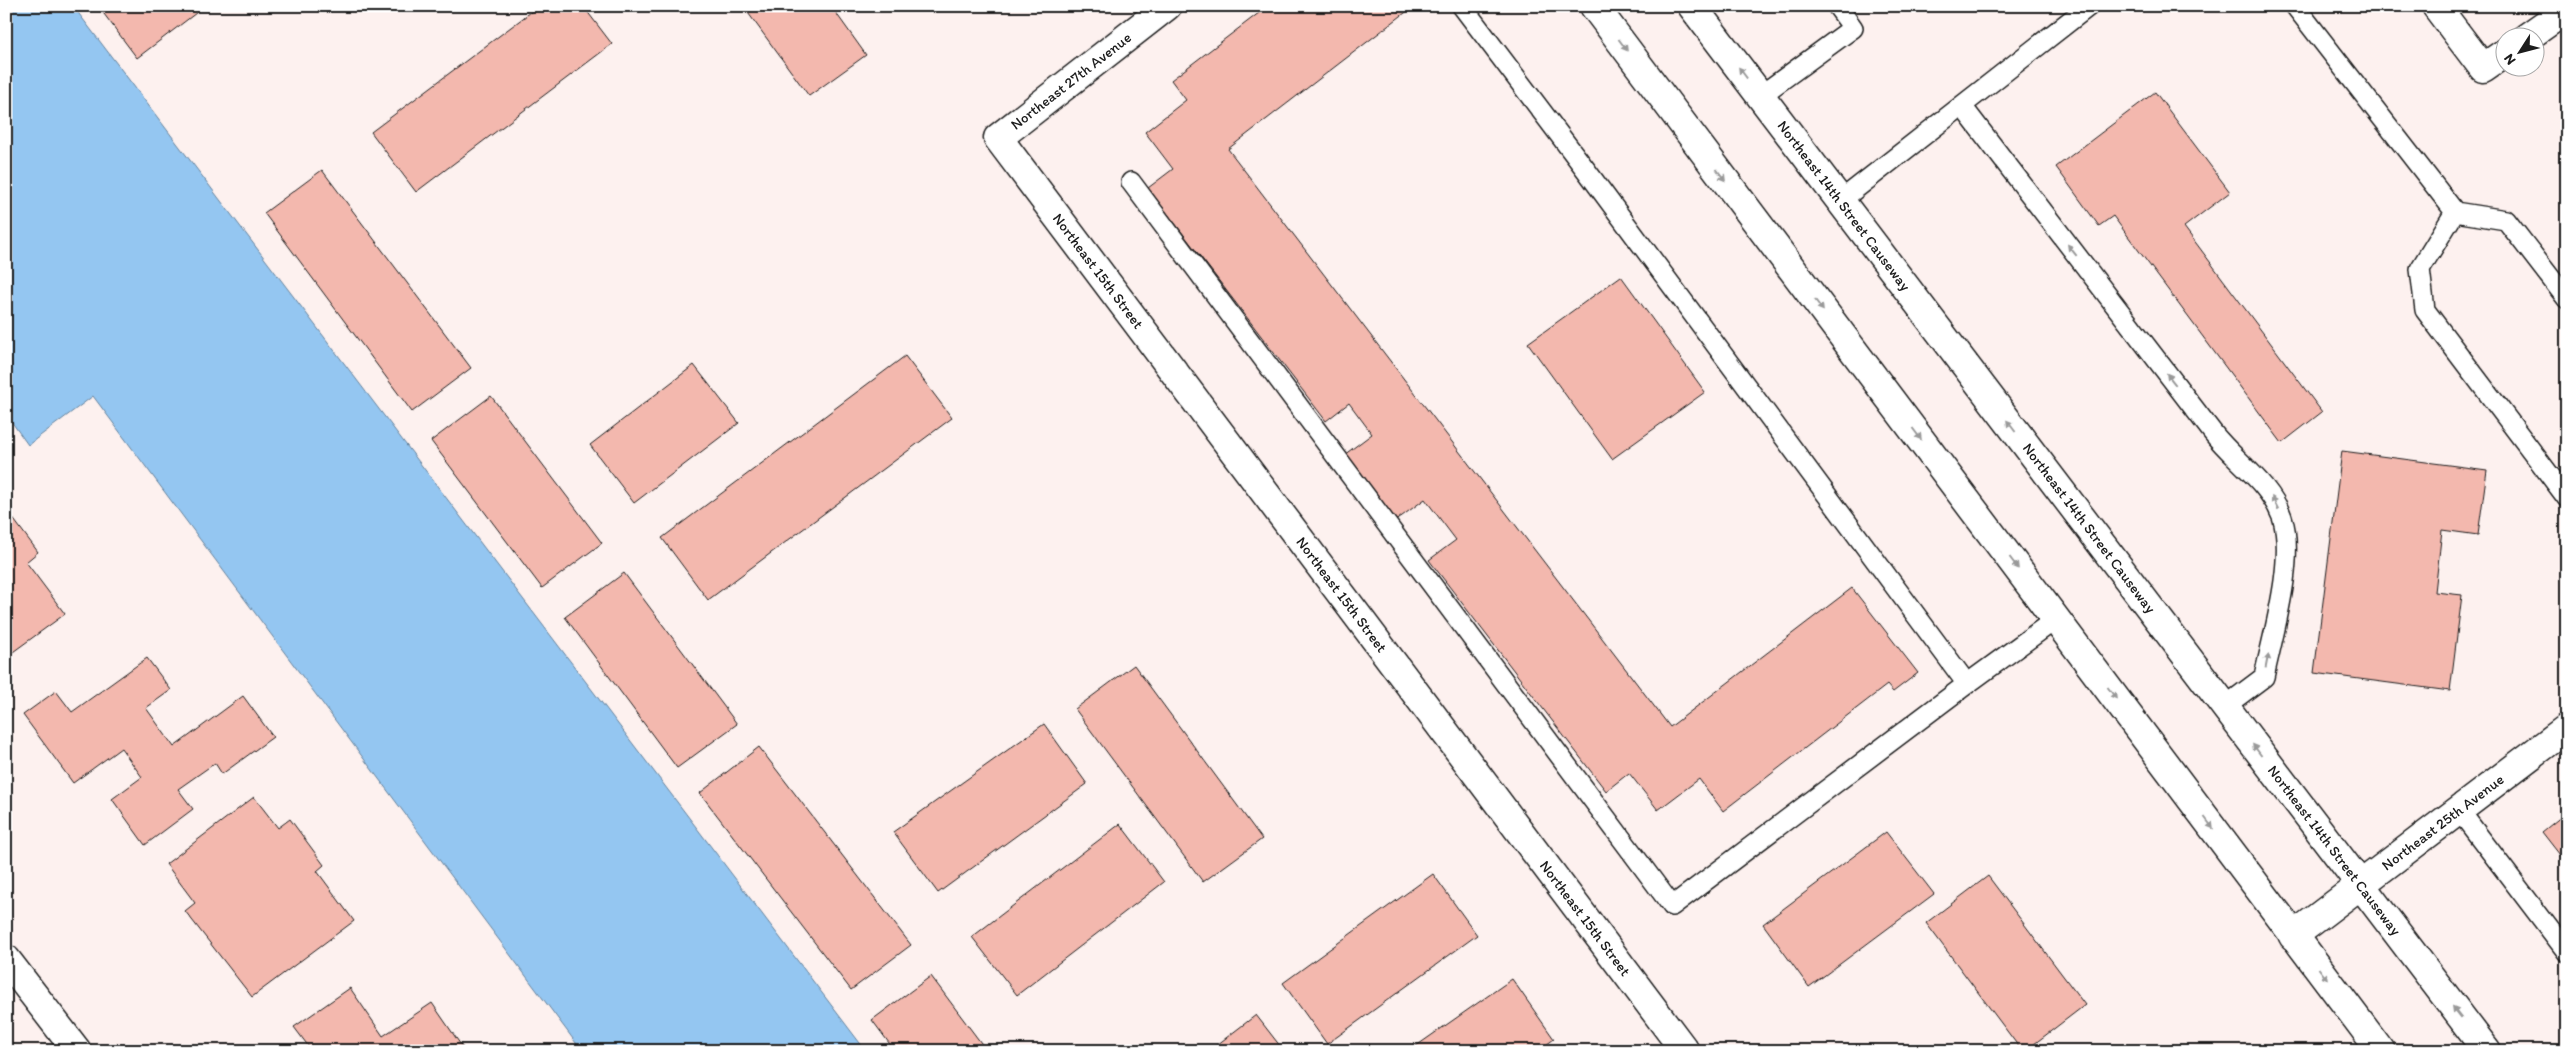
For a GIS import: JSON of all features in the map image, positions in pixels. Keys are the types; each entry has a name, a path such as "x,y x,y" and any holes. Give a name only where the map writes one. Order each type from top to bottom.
{"main road":[{"name":"Northeast 27th Avenue","path":"998,138 1167,6"},
{"path":"1594,6 2381,1051"},
{"name":"Northeast 14th Street Causeway","path":"1692,6 2360,887 2487,1051"},
{"path":"2436,6 2483,68 2496,59"},
{"path":"2540,28 2567,9"},
{"name":"Northeast 15th Street","path":"998,138 1685,1051"},
{"name":"Northeast 25th Avenue","path":"2293,936 2567,728"},
{"path":"6,959 76,1050"}],"lane":[{"path":"1462,6 1967,684"},
{"path":"1760,96 1853,28 1837,6"},
{"path":"1840,201 2089,6"},
{"path":"2295,6 2455,212 2506,220 2567,299"},
{"path":"1962,106 2217,439 2272,497 2282,517 2287,538 2286,568 2264,677 2224,707"},
{"path":"1131,182 1672,906 2056,619"},
{"path":"2455,212 2420,269 2424,310 2567,498"},
{"path":"2459,810 2567,952"}],"water":[{"path":"6,6 73,6 866,1051 582,1051 93,396 28,445 6,414"}],"building":[{"path":"98,6 191,6 196,13 137,58"},
{"path":"539,6 583,6 612,44 416,192 371,132"},
{"path":"743,6 831,6 866,55 809,96"},
{"path":"1268,6 1414,6 1228,149 1670,727 1852,588 1918,673 1893,692 1887,685 1723,811 1699,779 1658,810 1629,773 1606,791 1429,560 1456,540 1425,499 1394,522 1344,455 1372,434 1349,403 1326,421 1148,188 1173,169 1145,132 1186,100 1171,80"},
{"path":"2155,92 2230,192 2184,227 2322,412 2282,443 2113,216 2099,226 2056,167"},
{"path":"322,170 471,368 412,412 264,213"},
{"path":"1621,276 1705,392 1612,459 1528,343"},
{"path":"905,356 952,418 708,600 662,538"},
{"path":"694,365 739,423 634,503 590,445"},
{"path":"491,396 602,543 542,588 431,441"},
{"path":"2342,451 2487,470 2478,535 2442,530 2435,592 2462,595 2450,691 2314,673"},
{"path":"6,509 38,552 26,562 65,614 6,657"},
{"path":"624,573 737,724 677,768 565,617"},
{"path":"147,658 171,690 146,708 174,747 243,696 273,737 222,774 215,763 178,789 193,809 145,845 112,799 142,777 121,748 73,783 23,715 56,691 72,712"},
{"path":"1134,665 1262,839 1203,882 1075,709"},
{"path":"1044,724 1087,784 938,893 893,832"},
{"path":"759,747 911,945 851,990 700,793"},
{"path":"254,797 278,828 290,819 324,865 317,871 354,921 252,997 185,911 195,903 166,864"},
{"path":"2567,812 2567,864 2542,832"},
{"path":"1120,824 1164,882 1017,995 972,937"},
{"path":"1886,832 1934,894 1809,987 1763,924"},
{"path":"1433,874 1477,935 1327,1044 1283,983"},
{"path":"1988,876 2085,1005 2025,1051 2022,1051 1926,923"},
{"path":"931,976 987,1051 895,1051 872,1020"},
{"path":"1512,979 1554,1039 1538,1051 1409,1051"},
{"path":"350,988 383,1036 432,1003 465,1051 312,1051 294,1027"},
{"path":"1256,1015 1284,1051 1209,1051"}]}
